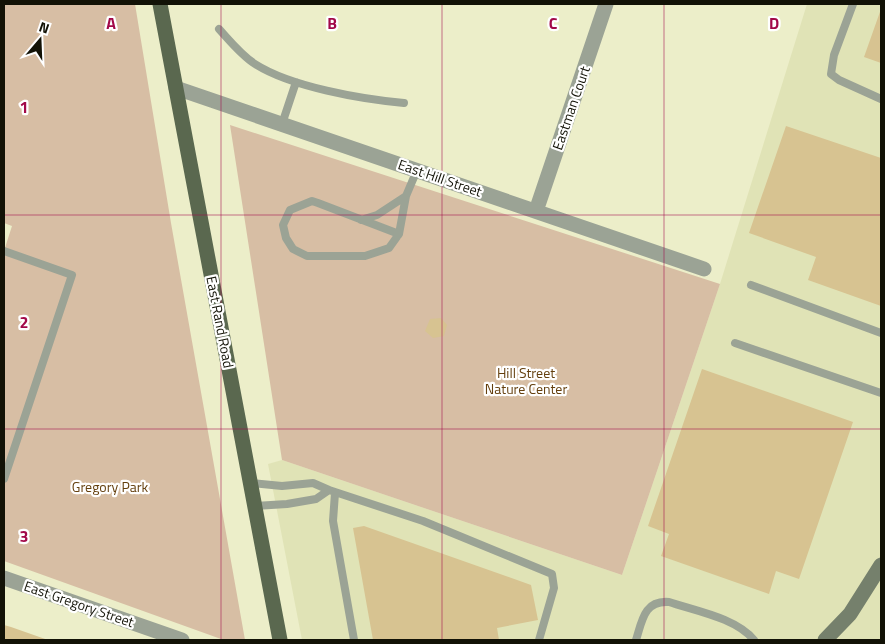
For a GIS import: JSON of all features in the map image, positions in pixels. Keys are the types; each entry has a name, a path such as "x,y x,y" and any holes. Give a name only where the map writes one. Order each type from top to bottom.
{"main road":[{"name":"East Rand Road","path":"160,4 280,640"}],"street":[{"name":"Eastman Court","path":"536,212 606,4"},
{"name":"East Hill Street","path":"176,88 704,269"},
{"path":"825,640 850,614 881,565"},
{"name":"East Gregory Street","path":"4,578 182,640"}],"lane":[{"path":"853,4 834,55 831,74 839,80 881,99"},
{"path":"219,29 234,46 268,72 296,82 379,101 404,103"},
{"path":"282,124 296,82"},
{"path":"399,234 312,201 290,210 283,225 286,238 293,249 307,256 365,256 389,248 399,234 406,196 417,170"},
{"path":"361,220 377,215 406,196"},
{"path":"4,251 72,275 4,480"},
{"path":"751,285 881,333"},
{"path":"736,343 881,393"},
{"path":"251,483 282,486 312,483 423,520 552,574 554,588 539,640"},
{"path":"255,506 287,504 316,499 332,491"},
{"path":"332,491 333,521 354,640"},
{"path":"636,640 645,613 651,604 660,601 669,602 725,620 744,630 754,640"}],"shaded area":[{"path":"807,4 881,4 881,640 302,640 268,464 282,460 622,575 720,284"}],"green space":[{"name":"Gregory Park","path":"4,4 135,4 171,223 245,640 221,639 4,561 4,251 12,226 4,223"},
{"name":"Hill Street Nature Center","path":"230,125 720,284 622,575 282,460"}],"building":[{"path":"881,9 881,63 864,57"},
{"path":"786,126 881,158 881,306 808,280 816,257 749,233"},
{"path":"441,318 447,325 444,336 433,338 425,331 430,319"},
{"path":"702,369 853,422 799,579 776,571 769,594 661,556 669,534 648,526"},
{"path":"364,526 531,585 538,620 497,628 499,640 373,640 353,528"},
{"path":"4,625 11,627 48,640 4,640"}]}
